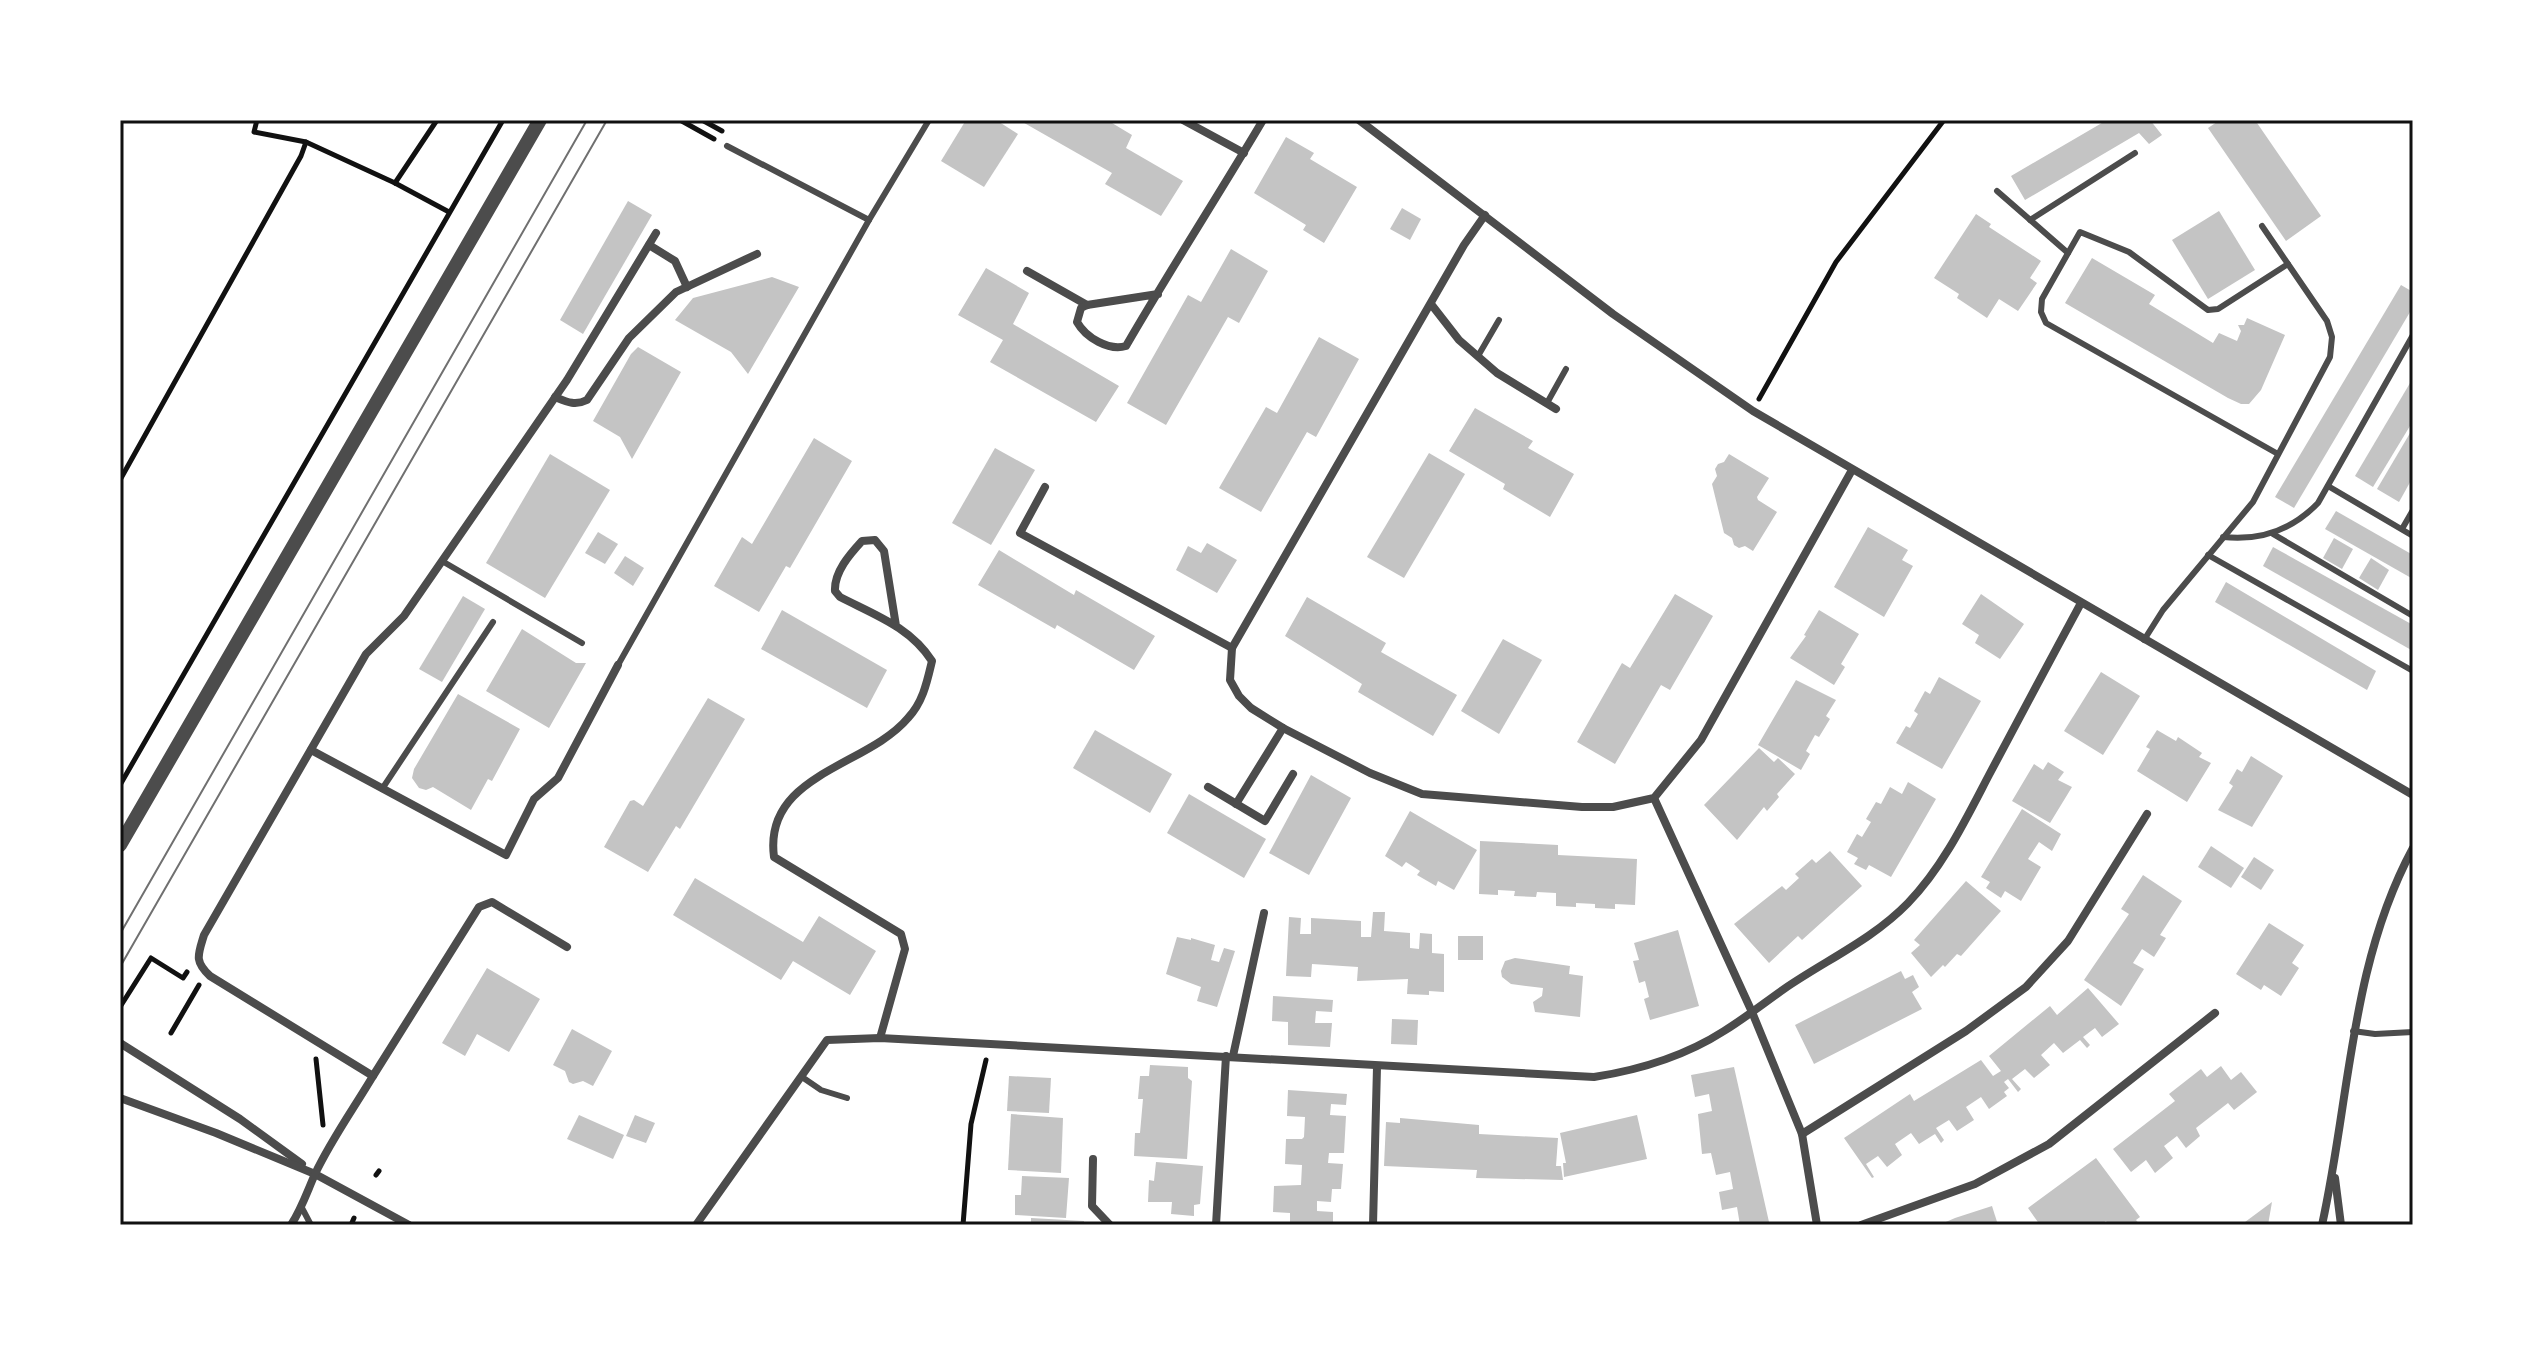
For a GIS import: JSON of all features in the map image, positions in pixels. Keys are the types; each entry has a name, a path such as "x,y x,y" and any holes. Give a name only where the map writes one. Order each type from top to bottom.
{"street":[{"path":"120,845 540,120"},
{"path":"1183,120 1244,153"},
{"path":"1158,294 1087,305 1081,308 1077,322 1081,329 1108,346 1116,349 1126,346 1158,294 1244,153 1263,120"},
{"path":"1359,120 1613,314 1753,411 2413,795"},
{"path":"1485,215 1464,245 1232,648 1230,680 1251,708 1370,773 1422,794 1582,807 1613,807 1654,798 1701,740 1852,470"},
{"path":"373,1076 206,973 200,966 198,953 204,935 366,654 404,616 555,397 656,233"},
{"path":"649,245 675,261 687,287"},
{"path":"555,397 569,403 587,400 629,338 676,292 757,254"},
{"path":"1027,271 1087,305"},
{"path":"1431,304 1459,340 1497,373 1556,409"},
{"path":"1045,487 1020,533 1232,648"},
{"path":"880,1038 905,949 901,934 774,857 772,841 780,811 799,791 890,735 909,718 926,690 932,661 920,642 840,597 835,591 836,579 848,556 862,541 875,540 884,551 896,626"},
{"path":"696,1225 827,1040 880,1038 1594,1077 1635,1071 1672,1056 1722,1033 1785,988 1871,935 1906,905 1939,865 2081,603"},
{"path":"311,750 506,855 534,799 558,778 618,665"},
{"path":"1236,804 1283,728"},
{"path":"1208,787 1265,821 1293,774"},
{"path":"1654,798 1752,1012 1802,1134 1817,1225"},
{"path":"1802,1134 1966,1031 2026,987 2068,941 2147,814"},
{"path":"2322,1225 2334,1169 2353,1031 2382,924 2413,848"},
{"path":"291,1225 304,1204 315,1174 479,907 492,902 567,947"},
{"path":"1216,1225 1230,1056 1264,913"},
{"path":"1861,1225 1975,1184 2049,1144 2215,1013"},
{"path":"120,1043 240,1119 315,1174"},
{"path":"1373,1225 1377,1067"},
{"path":"120,1098 315,1174 409,1225"},
{"path":"1093,1159 1092,1206 1110,1225"},
{"path":"2334,1169 2341,1225"}],"lane":[{"path":"618,665 869,220 929,120"},
{"path":"727,146 869,220"},
{"path":"2030,220 2135,153"},
{"path":"1997,191 2068,253"},
{"path":"2144,640 2163,610 2253,502 2330,357 2332,337 2327,321 2262,226"},
{"path":"2278,454 2046,323 2041,312 2042,299 2080,232 2129,252 2208,310 2218,309 2288,264"},
{"path":"1478,356 1499,320"},
{"path":"2223,537 2247,540 2273,534 2307,514 2318,503 2413,335"},
{"path":"1547,403 1566,369"},
{"path":"2328,486 2413,536"},
{"path":"2402,529 2413,510"},
{"path":"2273,534 2413,616"},
{"path":"2208,555 2413,671"},
{"path":"442,561 582,643"},
{"path":"382,789 493,622"},
{"path":"2353,1031 2375,1034 2413,1032"},
{"path":"802,1077 821,1090 847,1098"},
{"path":"304,1204 311,1225"}],"path":[{"path":"257,120 254,132 306,142 449,212"},
{"path":"395,183 437,120"},
{"path":"120,785 503,120"},
{"path":"680,120 727,146"},
{"path":"702,120 734,138"},
{"path":"1753,411 1836,262 1944,120"},
{"path":"120,480 306,142"},
{"path":"121,1003 151,958 183,978 198,953"},
{"path":"171,1033 206,973"},
{"path":"314,1040 323,1130"},
{"path":"963,1225 971,1124 990,1044"}],"building":[{"path":"966,120 996,120 1018,134 984,187 941,161"},
{"path":"1019,120 1107,120 1132,135 1126,148 1183,181 1161,216 1105,184 1112,173"},
{"path":"2107,120 2150,120 2162,135 2149,144 2139,133 2025,200 2011,176"},
{"path":"2220,120 2255,120 2321,216 2286,241 2208,128"},
{"path":"1286,137 1314,153 1310,159 1357,187 1324,243 1303,230 1306,225 1254,193"},
{"path":"628,201 652,215 583,334 560,320"},
{"path":"1402,208 1421,219 1410,240 1390,229"},
{"path":"2219,211 2255,270 2208,299 2172,240"},
{"path":"1976,214 1991,224 1989,227 2041,261 2030,278 2037,283 2018,311 1999,299 1987,318 1934,278"},
{"path":"1231,249 1268,271 1239,323 1228,317 1166,425 1127,403 1188,295 1201,302"},
{"path":"2092,258 2155,295 2149,304 2213,343 2219,333 2237,341 2241,331 2238,325 2244,325 2247,318 2285,335 2261,390 2249,404 2241,404 2065,303"},
{"path":"986,268 1029,293 1013,324 1119,386 1096,422 990,362 1003,340 958,315"},
{"path":"772,277 799,287 748,374 731,352 675,320 693,298"},
{"path":"2401,285 2413,292 2413,307 2294,508 2275,497"},
{"path":"1319,337 1359,359 1316,437 1307,432 1261,512 1219,488 1266,407 1277,413"},
{"path":"638,347 681,372 632,459 620,437 593,421"},
{"path":"2413,378 2413,421 2373,487 2355,476"},
{"path":"1475,408 1533,441 1528,448 1574,474 1550,517 1503,489 1505,484 1449,451"},
{"path":"2413,428 2413,477 2399,502 2377,489"},
{"path":"814,438 852,461 790,568 786,566 759,612 714,586 742,537 752,544"},
{"path":"995,448 1035,470 991,545 952,523"},
{"path":"1429,453 1465,474 1404,578 1367,557"},
{"path":"550,454 610,490 545,598 486,563"},
{"path":"1729,454 1769,478 1757,497 1777,512 1753,551 1734,545 1732,538 1724,533 1712,484 1717,476 1715,469"},
{"path":"2336,511 2413,555 2413,579 2325,529"},
{"path":"1868,527 1908,550 1902,560 1913,566 1884,617 1834,587"},
{"path":"598,532 618,544 605,564 585,553"},
{"path":"2334,538 2353,549 2342,569 2323,558"},
{"path":"1207,543 1237,560 1217,593 1176,570 1188,546 1201,553"},
{"path":"2273,547 2413,625 2413,651 2263,566"},
{"path":"999,550 1074,595 1076,590 1155,636 1134,670 1057,625 1055,629 978,585"},
{"path":"625,556 644,568 633,586 614,573"},
{"path":"2371,558 2389,570 2378,590 2359,578"},
{"path":"2226,582 2376,671 2367,690 2215,602"},
{"path":"1675,594 1713,616 1670,690 1661,685 1615,764 1577,742 1622,663 1630,668"},
{"path":"1981,594 2024,624 2000,659 1975,643 1979,635 1962,624"},
{"path":"463,596 485,609 442,682 419,669"},
{"path":"1307,597 1386,643 1381,652 1457,695 1433,736 1358,692 1362,684 1285,636"},
{"path":"782,610 887,670 867,708 761,649"},
{"path":"1819,610 1859,634 1841,664 1845,667 1834,685 1790,658"},
{"path":"522,629 576,663 586,663 549,728 486,691"},
{"path":"1503,639 1542,660 1499,734 1461,711"},
{"path":"2101,672 2140,696 2103,755 2064,731"},
{"path":"1939,677 1981,701 1942,769 1896,743 1918,714 1914,711 1925,691 1930,694"},
{"path":"1796,680 1836,700 1826,716 1830,719 1806,751 1810,754 1801,770 1758,745"},
{"path":"458,694 520,729 492,781 488,779 471,810 433,787 426,790 419,788 412,778 414,769"},
{"path":"708,698 745,719 680,829 676,826 648,872 604,847 630,801 643,806"},
{"path":"1095,730 1172,774 1150,813 1073,768"},
{"path":"2157,730 2176,741 2178,737 2202,753 2199,757 2211,763 2187,802 2137,771 2150,749 2146,747"},
{"path":"1759,748 1774,762 1778,758 1795,774 1767,811 1764,807 1737,840 1704,805"},
{"path":"2251,756 2283,776 2252,827 2218,810 2233,786 2229,783 2237,769 2242,772"},
{"path":"2048,762 2064,772 2058,780 2072,787 2050,823 2012,801 2034,764 2043,770"},
{"path":"1311,775 1351,798 1309,875 1269,853"},
{"path":"1908,782 1936,799 1891,877 1869,865 1866,870 1854,864 1858,858 1847,852 1857,834 1862,837 1871,822 1866,819 1876,802 1881,804 1890,787 1902,794"},
{"path":"1189,794 1266,839 1244,878 1167,833"},
{"path":"2022,809 2061,834 2052,851 2039,842 2028,859 2041,867 2021,901 2005,891 2001,898 1986,888 1990,882 1981,877"},
{"path":"1410,811 1477,850 1454,890 1438,881 1436,886 1417,875 1420,871 1406,862 1402,867 1385,856"},
{"path":"1480,841 1558,845 1558,855 1637,859 1635,905 1615,904 1615,909 1576,903 1576,907 1556,906 1556,893 1537,892 1536,897 1514,896 1515,891 1498,890 1498,895 1479,894"},
{"path":"2211,846 2244,868 2231,888 2198,867"},
{"path":"1830,851 1862,886 1802,940 1798,936 1769,963 1734,924 1782,886 1786,890 1799,878 1795,874 1812,859 1816,863"},
{"path":"2254,857 2274,870 2261,890 2241,877"},
{"path":"2143,875 2182,901 2160,935 2166,938 2154,957 2142,949 2133,963 2144,969 2121,1006 2084,980 2129,914 2121,909"},
{"path":"695,878 803,942 819,916 876,951 850,995 793,961 781,980 673,915"},
{"path":"1966,881 2001,911 1961,956 1957,954 1931,977 1911,953 1920,945 1914,940"},
{"path":"1373,912 1385,912 1384,931 1410,933 1410,948 1419,949 1420,933 1432,934 1432,953 1444,954 1444,992 1407,994 1408,979 1357,981 1358,967 1312,964 1311,977 1286,976 1289,917 1301,918 1300,934 1311,934 1311,918 1361,921 1361,937 1371,937"},
{"path":"2269,923 2304,945 2292,963 2299,968 2281,996 2264,985 2261,990 2236,974"},
{"path":"1678,930 1699,1006 1650,1020 1644,999 1649,997 1645,981 1639,983 1633,961 1639,960 1634,943"},
{"path":"1458,936 1483,936 1483,960 1458,960"},
{"path":"1177,937 1215,945 1211,960 1219,962 1224,948 1235,951 1217,1007 1197,1001 1201,987 1166,974"},
{"path":"1515,958 1570,966 1569,974 1583,976 1580,1017 1535,1012 1533,1002 1542,996 1543,988 1511,984 1502,977 1505,961"},
{"path":"487,968 540,999 509,1052 477,1034 465,1056 442,1043"},
{"path":"1901,971 1905,979 1913,975 1919,987 1912,992 1922,1009 1814,1064 1795,1025"},
{"path":"2088,988 2119,1024 2102,1037 2095,1028 2083,1037 2090,1045 2087,1048 2080,1040 2063,1053 2054,1043 2041,1055 2050,1065 2034,1078 2025,1069 2012,1079 2021,1089 2018,1092 2008,1079 2004,1082 2009,1088 2004,1092 2007,1096 1989,1109 1981,1097 1966,1107 1974,1120 1957,1131 1949,1120 1936,1128 1944,1140 1941,1143 1935,1134 1919,1144 1911,1133 1895,1144 1902,1155 1887,1167 1878,1156 1866,1164 1872,1178 1844,1138 1910,1094 1914,1101 1981,1060 1993,1076 2001,1071 1989,1056 2050,1006 2057,1015"},
{"path":"1273,996 1333,1000 1332,1012 1316,1011 1315,1023 1332,1023 1330,1047 1288,1045 1288,1022 1272,1021"},
{"path":"1392,1019 1418,1020 1417,1045 1391,1044"},
{"path":"572,1029 612,1051 593,1086 583,1081 569,1082 565,1071 553,1065"},
{"path":"1150,1065 1188,1067 1188,1078 1192,1081 1187,1159 1134,1156 1135,1133 1140,1133 1143,1099 1138,1099 1140,1076 1149,1076"},
{"path":"2221,1066 2231,1080 2241,1072 2257,1092 2234,1110 2228,1103 2196,1128 2200,1136 2186,1148 2177,1136 2164,1146 2173,1158 2155,1173 2146,1160 2131,1172 2113,1149 2175,1101 2169,1094 2201,1069 2207,1077"},
{"path":"1734,1067 1769,1222 1754,1225 1740,1225 1737,1207 1722,1210 1719,1192 1733,1189 1730,1172 1716,1175 1711,1153 1702,1154 1698,1114 1712,1111 1709,1094 1695,1097 1691,1075"},
{"path":"1009,1076 1051,1078 1049,1113 1007,1111"},
{"path":"1288,1090 1347,1094 1346,1105 1331,1104 1330,1115 1346,1116 1344,1153 1329,1153 1328,1163 1343,1164 1341,1189 1332,1189 1331,1202 1317,1201 1317,1211 1333,1212 1333,1225 1290,1225 1290,1213 1273,1212 1274,1186 1301,1185 1302,1165 1285,1164 1286,1139 1304,1137 1305,1117 1287,1116"},
{"path":"1011,1114 1063,1118 1061,1173 1008,1170"},
{"path":"579,1115 624,1135 613,1159 567,1139"},
{"path":"635,1115 655,1123 646,1143 626,1136"},
{"path":"1637,1115 1647,1159 1564,1177 1563,1163 1566,1163 1560,1133"},
{"path":"1400,1118 1479,1125 1479,1134 1558,1138 1556,1166 1561,1166 1563,1180 1476,1178 1477,1170 1384,1166 1386,1122 1400,1123"},
{"path":"2096,1158 2140,1217 2136,1220 2140,1225 2109,1225 2106,1221 2100,1225 2040,1225 2028,1208"},
{"path":"1156,1162 1203,1166 1200,1204 1194,1205 1194,1216 1171,1214 1172,1202 1148,1202 1149,1180 1154,1181"},
{"path":"1022,1176 1069,1178 1066,1218 1015,1215 1015,1195 1021,1195"},
{"path":"2272,1202 2268,1225 2241,1225"},
{"path":"1992,1206 1998,1225 1939,1225 1955,1218"},
{"path":"1031,1218 1084,1221 1084,1225 1031,1225"}],"tram line":[{"path":"120,934 587,120"},
{"path":"120,967 607,120"}]}
